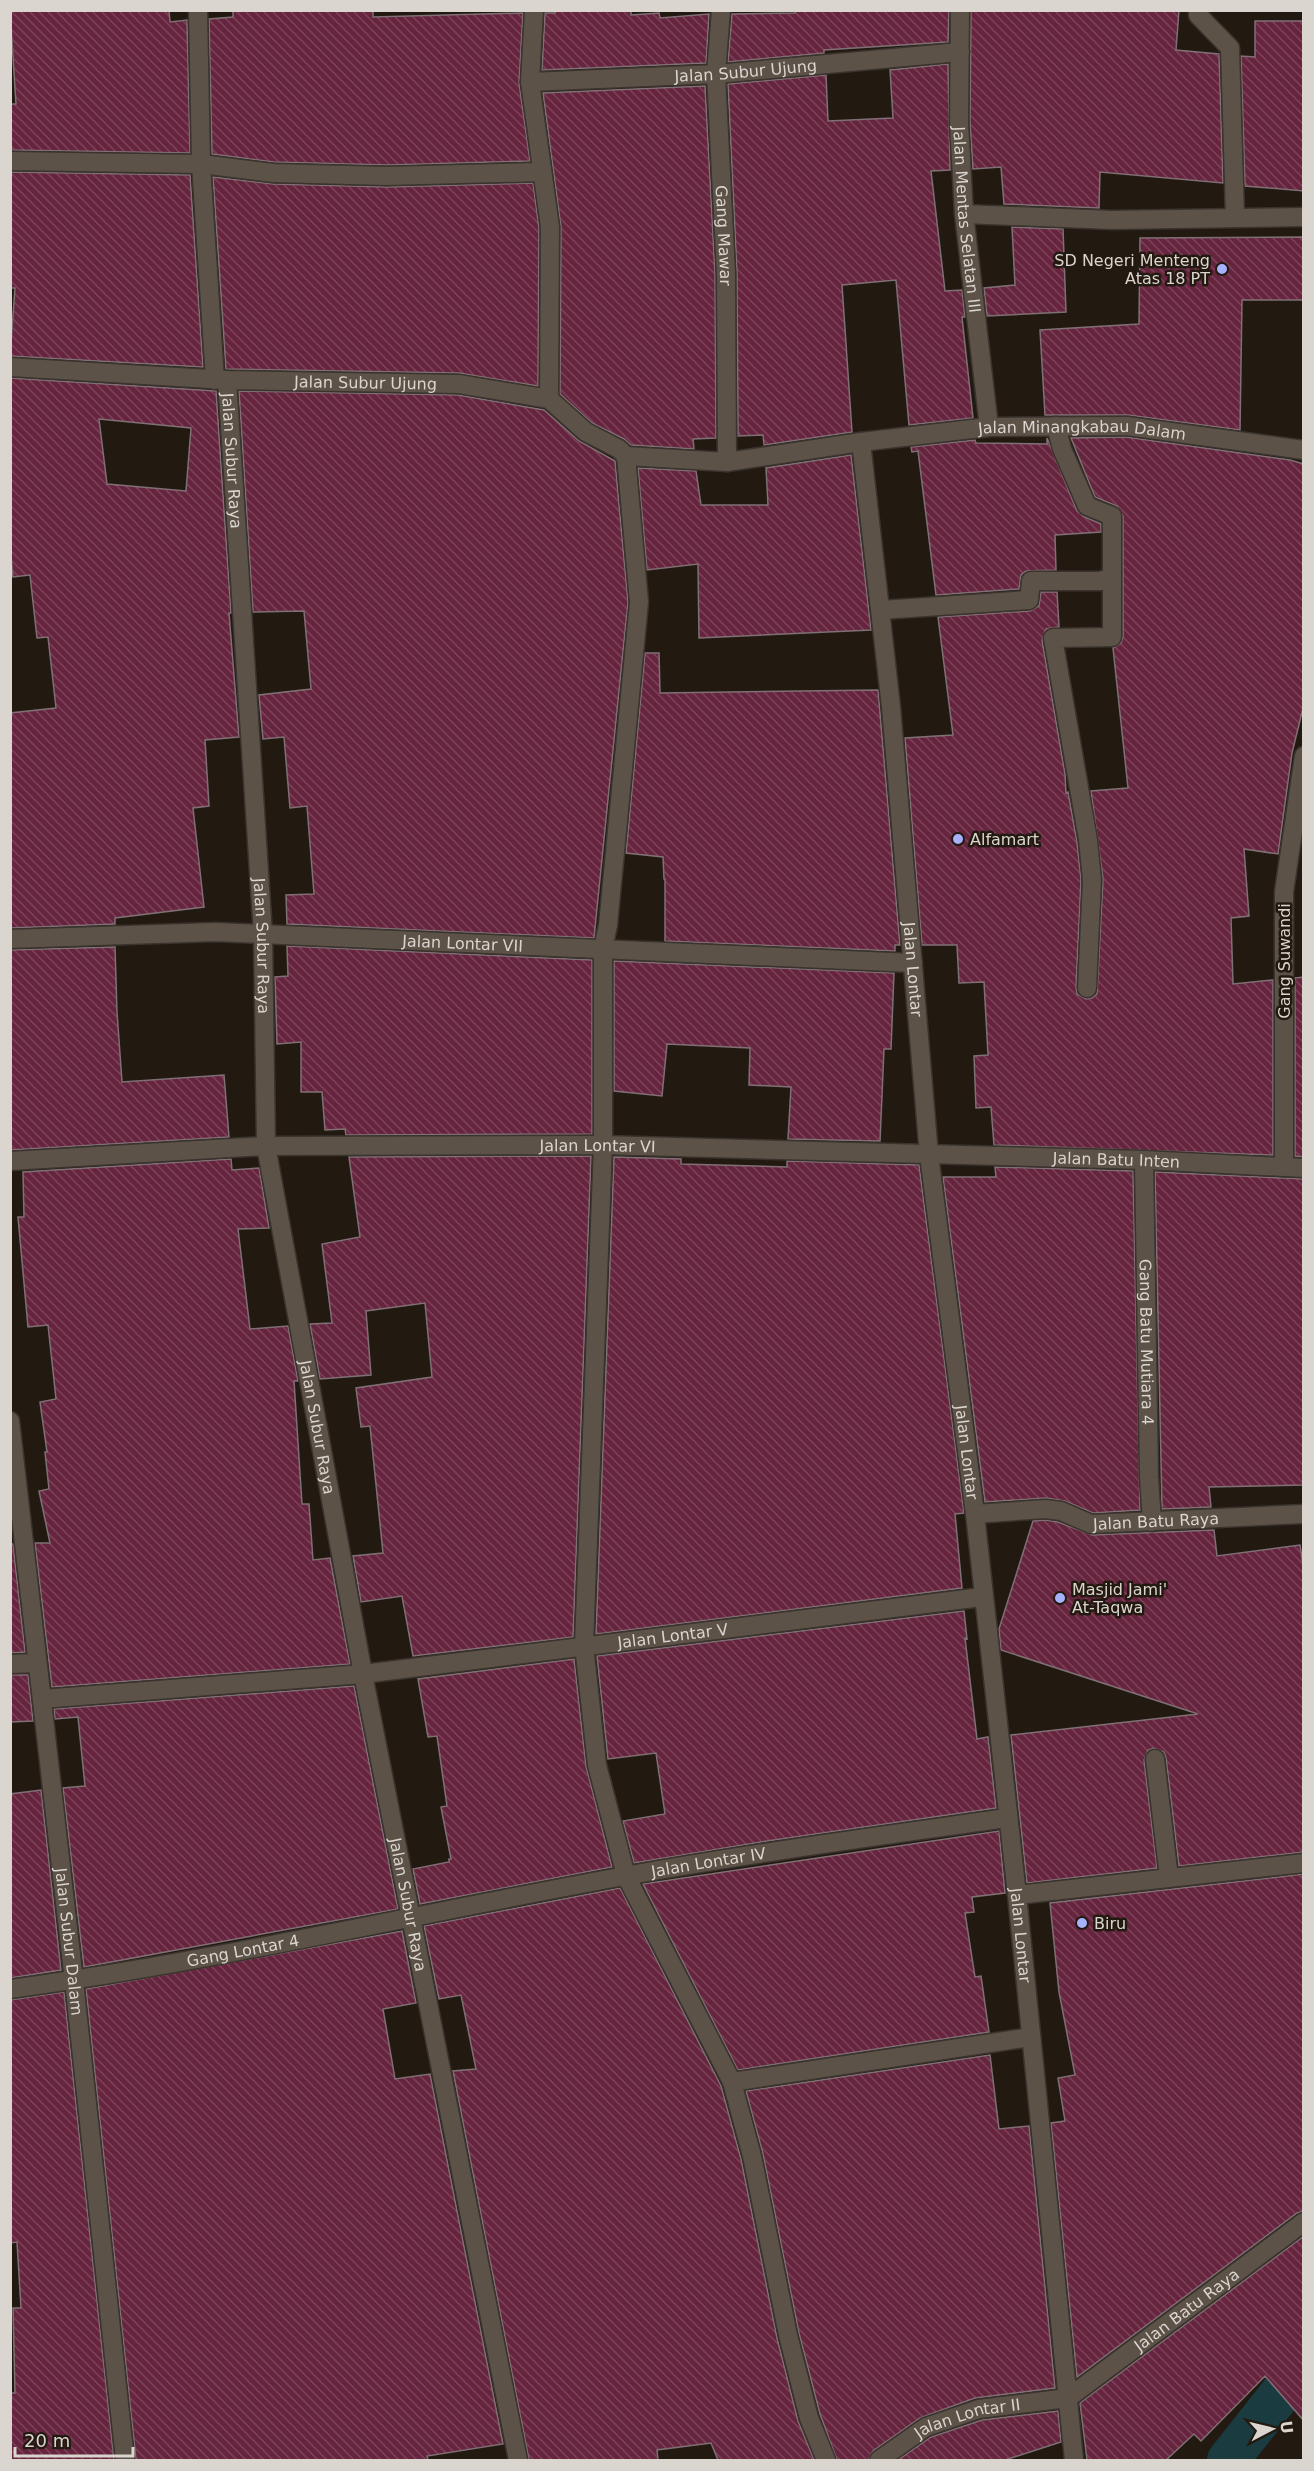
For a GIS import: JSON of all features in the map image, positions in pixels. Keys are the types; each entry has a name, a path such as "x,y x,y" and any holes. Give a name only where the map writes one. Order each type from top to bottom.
{"street":[{"path":"198,10 201,164 220,380"},
{"path":"534,10 530,82 537,119 550,226 549,399 586,432 620,449 626,456 639,602 609,914 603,949 603,1146 584,1645 597,1764 626,1876 732,2082 752,2156 788,2335 810,2418 826,2460"},
{"name":"Gang Mawar","path":"721,10 716,74 726,273 727,462"},
{"name":"Jalan Mentas Selatan III","path":"960,10 960,143 964,214 989,428"},
{"path":"1198,10 1198,15 1230,48 1235,217"},
{"name":"Jalan Subur Ujung","path":"530,82 716,74 960,52"},
{"path":"10,161 201,164 273,173 387,176 542,172"},
{"path":"964,214 1112,220 1304,217"},
{"name":"Jalan Subur Ujung","path":"10,367 220,380 459,384 549,399"},
{"name":"Jalan Subur Raya","path":"220,380 263,934 266,1146 363,1674 515,2460"},
{"path":"1056,426 1062,449 1087,506 1112,516 1112,637 1053,638 1088,840 1092,880 1087,988"},
{"name":"Jalan Minangkabau Dalam","path":"861,442 989,428 1127,426 1304,450"},
{"path":"626,456 727,462 861,442"},
{"name":"Jalan Lontar","path":"861,442 881,610 929,1155 975,1514 982,1597 1017,1895 1074,2460"},
{"path":"881,610 1029,600 1031,581 1100,581 1111,578"},
{"name":"Gang Suwandi","path":"1284,1167 1284,892 1304,756"},
{"name":"Jalan Lontar VII","path":"10,939 215,932 913,963"},
{"name":"Jalan Lontar VI","path":"10,1161 266,1146 603,1146 929,1155"},
{"name":"Jalan Batu Inten","path":"929,1155 1144,1160 1304,1168"},
{"name":"Gang Batu Mutiara 4","path":"1144,1160 1149,1477 1152,1522"},
{"name":"Jalan Subur Dalam","path":"10,1421 74,1981 124,2460"},
{"name":"Jalan Batu Raya","path":"975,1514 1045,1509 1061,1511 1091,1524 1304,1514"},
{"name":"Jalan Lontar V","path":"42,1699 363,1674 982,1597"},
{"path":"10,1664 37,1664"},
{"path":"1155,1759 1169,1878"},
{"name":"Jalan Lontar IV","path":"411,1919 626,1876 1007,1818"},
{"path":"1017,1895 1304,1863"},
{"name":"Gang Lontar 4","path":"10,1989 74,1981 411,1919"},
{"path":"732,2082 1030,2037"},
{"name":"Jalan Batu Raya","path":"1068,2398 1304,2222"},
{"name":"Jalan Lontar II","path":"879,2460 926,2427 980,2409 1068,2398"}],"building":[{"path":"10,10 169,10 170,22 187,20 190,153 10,150 10,104 16,104"},
{"path":"233,10 373,10 373,17 523,13 519,83 530,161 387,165 274,162 212,154 209,19 233,17"},
{"path":"555,10 631,10 631,15 659,13 660,18 709,14 706,63 542,70 545,13 555,13"},
{"path":"795,10 949,10 948,42 824,50 824,53 728,62 732,14 795,13"},
{"path":"971,10 1179,10 1176,50 1219,54 1223,183 1100,172 1099,208 1004,204 1001,167 973,169 970,123"},
{"path":"1255,21 1304,21 1304,191 1245,186 1241,56 1255,57"},
{"path":"948,64 950,170 931,171 945,291 962,290 965,317 962,317 973,418 909,425 896,280 842,285 852,432 764,445 763,435 738,436 737,273 728,84 826,75 828,121 893,118 890,70"},
{"path":"705,86 715,273 716,438 693,439 694,449 631,445 592,423 560,394 561,227 543,93"},
{"path":"10,172 190,175 203,367 10,356 15,288 10,288"},
{"path":"213,177 273,184 387,187 533,183 539,228 538,386 459,373 226,369"},
{"path":"1012,227 1063,229 1066,312 987,316 984,288 1015,285"},
{"path":"1304,237 1304,300 1242,300 1240,430 1128,415 1045,415 1040,330 1139,324 1140,238"},
{"path":"10,378 216,391 239,737 205,740 209,806 193,808 204,907 115,918 115,924 10,928 10,713 56,708 48,637 37,638 30,575 13,577 10,548","holes":["99,419 191,428 186,491 107,484"]},
{"path":"239,391 458,395 544,410 579,441 615,461 628,602 594,938 287,924 286,895 314,894 307,806 290,808 284,737 263,739 259,695 311,689 304,611 253,612"},
{"path":"1126,437 1290,460 1304,464 1304,704 1292,753 1278,854 1244,849 1249,916 1231,918 1233,984 1273,980 1273,1155 994,1145 991,1107 976,1108 974,1056 988,1055 984,982 959,983 957,945 922,945 905,738 953,735 938,617 1030,611 1039,606 1041,592 1057,592 1059,627 1046,629 1042,640 1065,774 1066,793 1068,792 1077,842 1081,880 1076,987 1077,994 1086,999 1097,994 1103,879 1091,791 1128,788 1113,648 1121,643 1123,637 1123,516 1117,506 1095,497 1071,438"},
{"path":"1047,438 1077,511 1101,524 1101,532 1055,535 1056,570 1026,571 1021,575 1019,589 936,595 918,451 912,452 911,447 975,440 976,443 1047,444"},
{"path":"851,455 871,630 699,638 698,564 647,570 638,468 696,471 701,505 768,505 766,468"},
{"path":"645,653 659,653 660,693 878,690 900,945 895,945 895,951 665,941 663,857 626,853"},
{"path":"287,946 592,960 592,1134 346,1135 345,1129 325,1130 322,1092 301,1092 301,1042 277,1044 275,977 288,976"},
{"path":"115,947 122,1082 224,1075 229,1137 10,1150 10,950"},
{"path":"614,961 894,973 891,1049 884,1049 880,1141 788,1139 791,1087 749,1085 750,1048 667,1044 662,1096 614,1091"},
{"path":"1304,977 1304,1157 1295,1156 1295,978"},
{"path":"591,1156 573,1637 413,1656 402,1596 361,1602 353,1556 383,1553 370,1426 361,1427 356,1388 432,1377 425,1303 366,1311 371,1375 320,1379 310,1324 332,1323 322,1244 360,1237 349,1157"},
{"path":"614,1157 681,1159 681,1164 787,1167 787,1161 919,1165 964,1513 955,1514 962,1588 596,1634"},
{"path":"231,1159 232,1170 259,1168 269,1228 238,1229 250,1329 288,1326 298,1381 294,1381 302,1504 309,1504 313,1560 330,1558 350,1664 52,1687 35,1543 50,1543 39,1491 49,1489 45,1452 47,1452 40,1402 56,1399 48,1325 28,1327 18,1217 24,1217 23,1172"},
{"path":"995,1167 1133,1171 1140,1510 1093,1513 1065,1501 1046,1498 985,1502 943,1177 996,1177"},
{"path":"1155,1172 1304,1179 1304,1485 1209,1487 1211,1507 1162,1509"},
{"path":"1033,1521 1058,1522 1092,1535 1214,1530 1217,1556 1300,1545 1304,1571 1304,1852 1179,1866 1166,1758 1164,1752 1154,1748 1148,1750 1144,1760 1157,1868 1027,1883 1011,1735 1198,1714 1001,1650 999,1629"},
{"path":"10,1544 13,1544 25,1652 10,1653"},
{"path":"964,1611 977,1739 988,1737 996,1808 634,1863 623,1821 665,1814 656,1753 608,1759 597,1656"},
{"path":"574,1659 586,1766 612,1867 420,1904 413,1869 449,1862 451,1859 441,1807 447,1806 437,1736 428,1737 418,1679"},
{"path":"10,1675 28,1675 33,1721 10,1722"},
{"path":"354,1686 398,1909 84,1967 63,1788 85,1786 78,1717 55,1719 54,1709"},
{"path":"41,1790 61,1970 10,1978 10,1794"},
{"path":"999,1831 1005,1893 972,1897 974,1912 965,1913 975,1977 981,1976 989,2032 738,2070 643,1884"},
{"path":"1304,1874 1304,2211 1297,2213 1077,2377 1051,2123 1065,2121 1058,2078 1075,2075 1059,1992 1050,1903"},
{"path":"620,1888 721,2086 741,2159 777,2338 798,2421 814,2460 718,2460 711,2443 657,2450 658,2460 529,2460 453,2071 476,2069 461,1995 439,1999 424,1926"},
{"path":"402,1931 416,2003 383,2009 395,2079 430,2074 503,2444 427,2456 428,2460 136,2460 86,1989"},
{"path":"64,1992 114,2460 10,2460 10,2393 15,2393 13,2308 21,2308 17,2242 10,2243 10,2000"},
{"path":"990,2055 999,2129 1029,2126 1055,2388 975,2398 920,2418 873,2451 868,2460 837,2460 820,2414 799,2333 763,2154 746,2091"},
{"path":"1304,2236 1304,2421 1265,2376 1201,2441 1194,2434 1166,2460 1087,2460 1080,2403"},
{"path":"1058,2411 1061,2442 1005,2460 898,2460 931,2437 982,2420"}],"waterway":[{"path":"1228,2460 1285,2388 1304,2372"}],"place":[{"name":"SD Negeri Menteng Atas 18 PT","path":"1222,269"},
{"name":"Alfamart","path":"958,839"},
{"name":"Masjid Jami' At-Taqwa","path":"1060,1598"},
{"name":"Biru","path":"1082,1923"}]}
